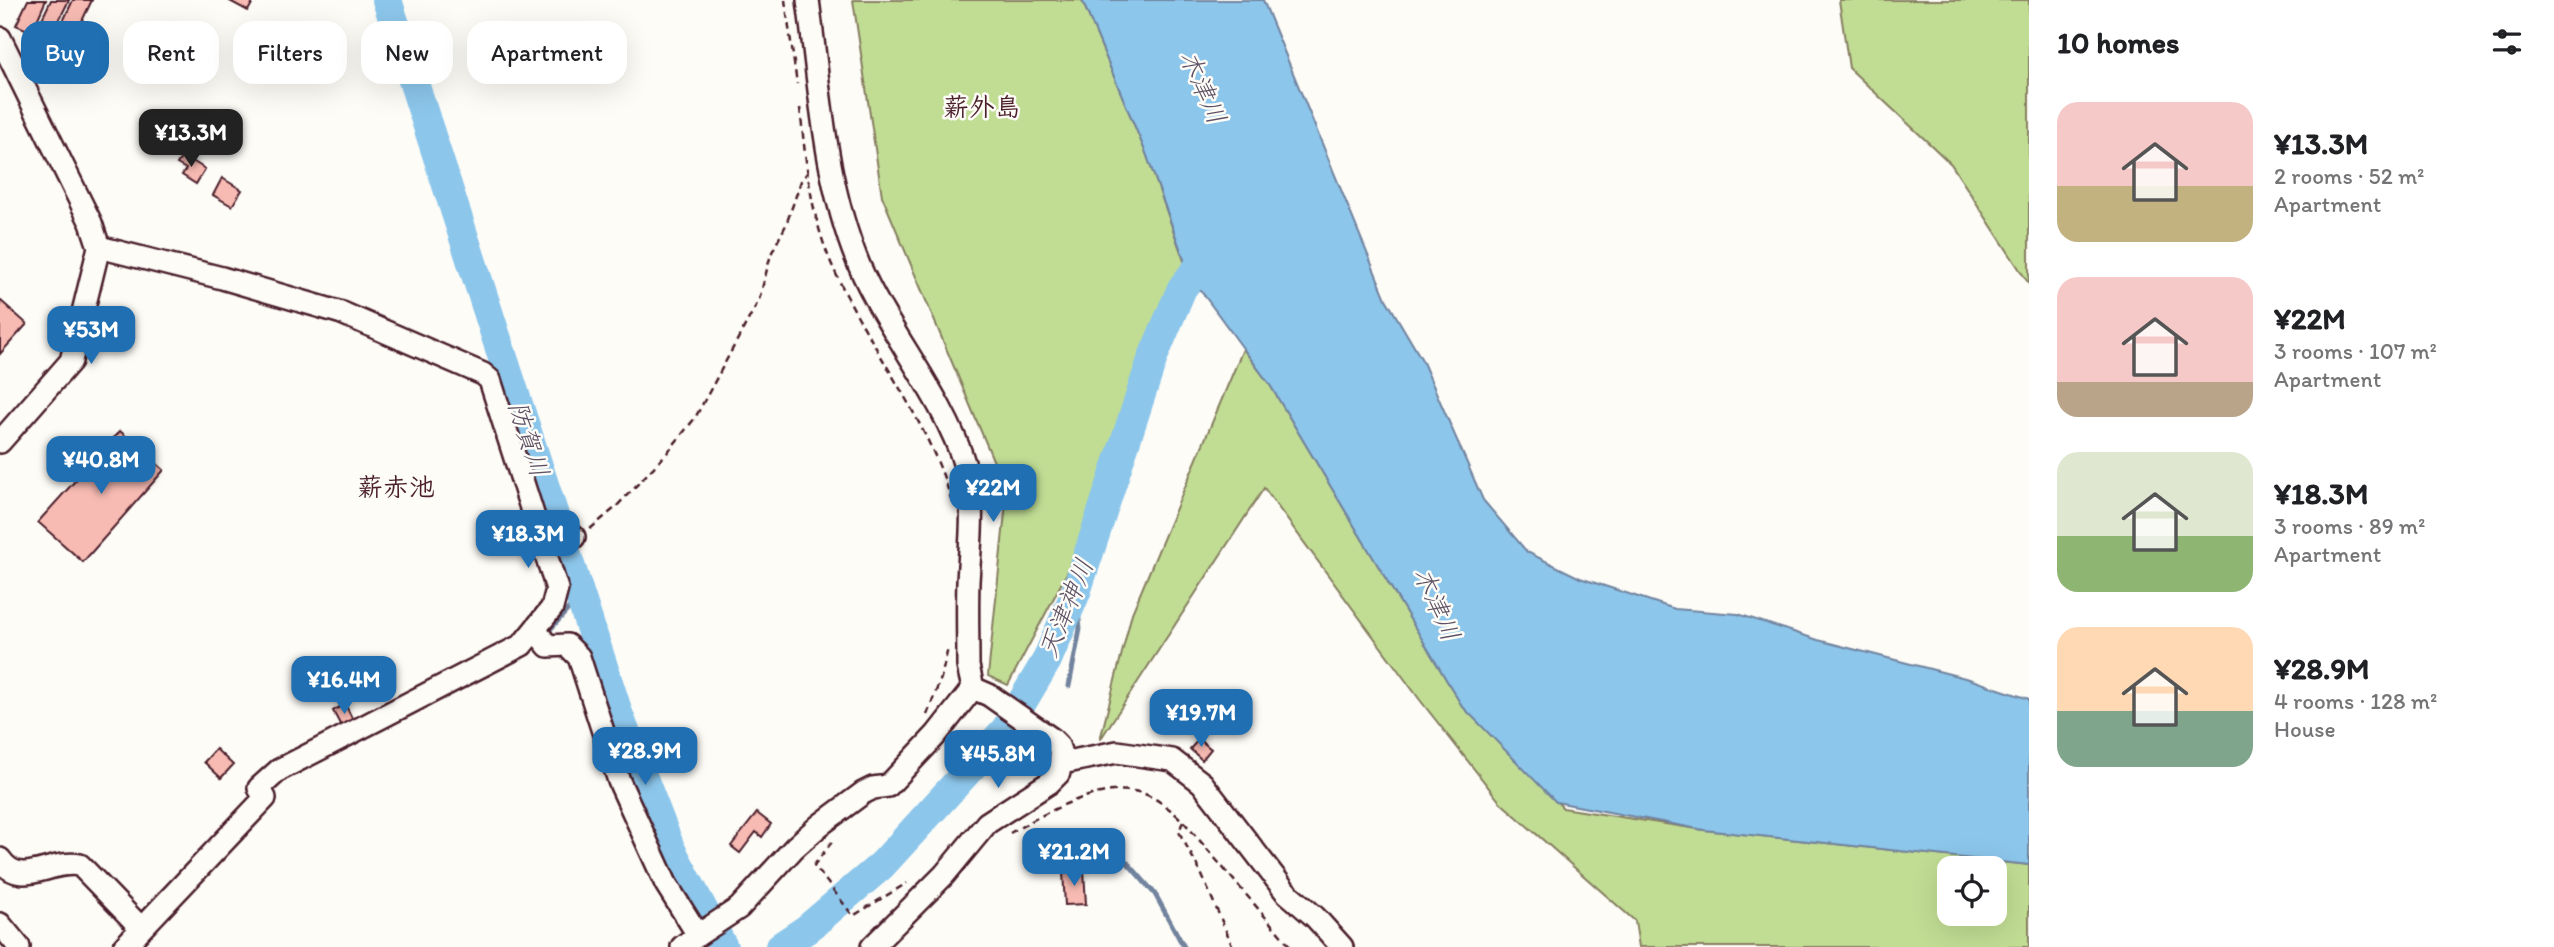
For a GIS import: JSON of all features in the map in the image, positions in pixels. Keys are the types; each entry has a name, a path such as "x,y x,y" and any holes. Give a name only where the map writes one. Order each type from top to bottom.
{"street":[{"path":"808,0 829,160 837,203 847,234 860,267 943,417 965,465 972,508 968,666 973,688 1006,706 1058,745 1062,764 1059,774 1049,783 987,823 944,875 872,947"},
{"path":"0,38 85,212 99,247 71,361 0,442"},
{"path":"99,247 222,278 342,313 483,374 490,380 547,546 557,589 552,608 522,645 279,769 259,788 265,798 135,922 124,947"},
{"path":"547,546 574,537"},
{"path":"536,631 548,646 567,645 579,657 620,781 690,941 739,908 795,847 820,825 863,793 873,788 888,786 936,735 973,688"},
{"path":"1062,764 1117,752 1172,760 1202,783 1286,892 1315,917 1342,947"},
{"path":"0,859 12,872 23,875 68,863 80,865 135,922"},
{"path":"0,925 19,947"}],"path":[{"path":"785,0 798,87"},
{"path":"800,99 814,216 831,264 943,472 952,503"},
{"path":"574,537 581,536 615,508 667,453 695,418 759,300 771,254 786,225 800,181 807,173"},
{"path":"926,716 941,678 948,644"},
{"path":"1000,838 1051,810 1105,793 1133,791 1151,797 1168,807 1183,821 1292,947"},
{"path":"1183,821 1179,832 1233,947"},
{"path":"837,836 814,861 816,869 854,916 908,883"}],"green space":[{"path":"853,0 1082,0 1146,153 1190,278 1153,357 1069,569 1008,685 988,676 1007,493 882,196"},
{"path":"1839,0 2029,0 2029,284 1951,164 1849,68"},
{"path":"1243,349 1270,385 1462,706 1563,808 1704,830 1945,856 1937,856 1937,926 2007,926 2007,863 2029,865 2029,947 1639,947 1635,921 1500,802 1420,700 1264,488 1100,740 1132,613"}],"water":[{"name":"木津川","path":"1082,0 1263,0 1386,299 1422,360 1483,500 1527,552 1580,578 1675,609 1738,614 1818,640 1969,679 2029,699 2029,865 2007,863 2007,856 1945,856 1704,830 1556,802 1462,706 1270,385 1190,276 1146,153"}],"building":[{"path":"28,0 46,0 37,21 21,21 21,27 16,25"},
{"path":"51,0 69,0 59,21 41,21"},
{"path":"73,0 92,0 82,21 63,21"},
{"path":"228,0 254,0 248,11"},
{"path":"183,155 205,169 196,184 182,175 186,169 177,164"},
{"path":"222,178 242,190 232,206 213,195"},
{"path":"0,300 27,324 0,354"},
{"path":"120,431 164,470 83,562 38,522"},
{"path":"345,704 354,722 342,728 333,711"},
{"path":"1199,739 1211,749 1202,760 1190,749"},
{"path":"216,749 233,765 221,778 204,762"},
{"path":"757,813 771,824 762,837 756,832 740,853 731,846"},
{"path":"1084,871 1086,904 1065,905 1063,872"}],"waterway":[{"name":"防賀川","path":"387,0 619,716 670,848 723,947"},
{"name":"天津神川","path":"780,947 807,929 882,865 1006,729 1047,660 1076,592 1153,357 1182,288 1215,246"},
{"path":"1069,686 1080,629 1076,592"},
{"path":"546,634 580,596"},
{"path":"1096,834 1127,862 1155,894 1184,947"},
{"path":"137,918 198,854"}],"district":[{"name":"薪外島","path":"982,107"},
{"name":"薪赤池","path":"396,487"}]}
